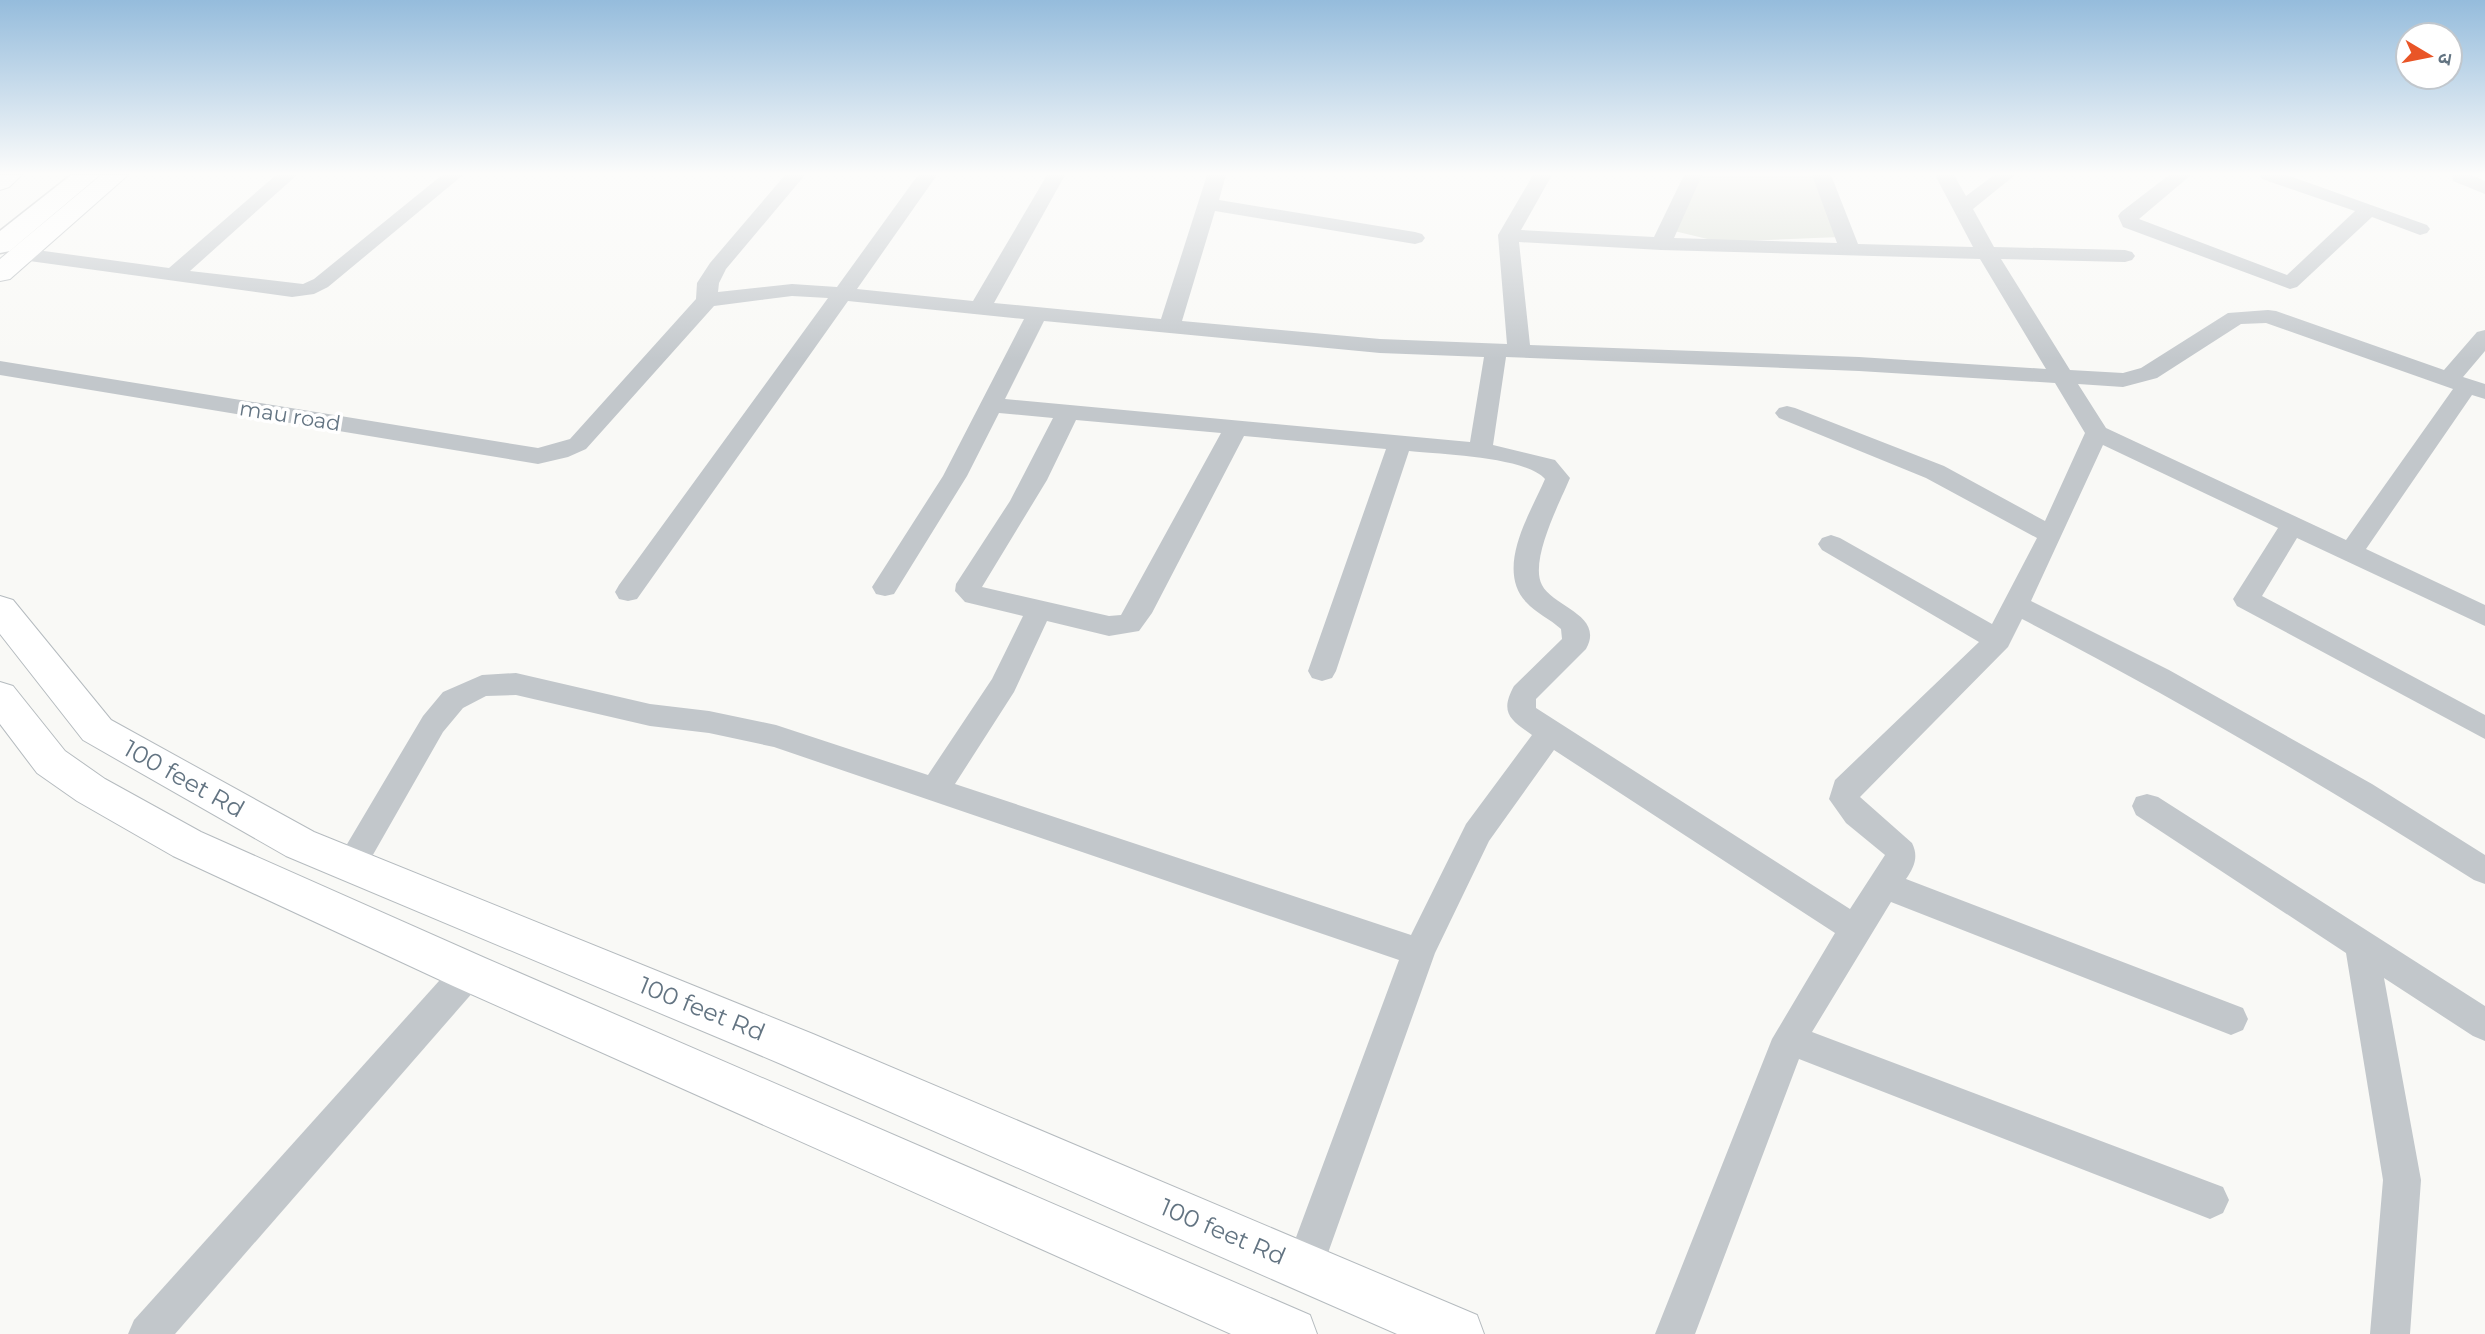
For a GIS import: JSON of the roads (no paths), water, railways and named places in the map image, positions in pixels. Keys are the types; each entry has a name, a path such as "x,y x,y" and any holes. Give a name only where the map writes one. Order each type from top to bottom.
{"highway":[{"path":"11,250 24,237"}],"main road":[{"path":"0,273 11,250 29,237"},
{"name":"100 feet Rd","path":"0,608 97,730 300,844 797,1049 1458,1334"},
{"path":"0,696 51,762 91,790 187,844 469,972 1291,1334"}],"street":[{"path":"173,275 216,237"},
{"path":"11,250 292,291 307,290 321,283 377,237"},
{"path":"742,237 717,267 708,284 707,300 792,290 1380,346 1859,364 2123,380 2149,373 2236,318 2269,316 2467,385"},
{"path":"628,592 884,237"},
{"path":"980,308 1020,237"},
{"path":"1169,326 1196,237"},
{"path":"1410,237 1415,238"},
{"path":"1480,452 1508,349 1508,237"},
{"path":"1546,237 1661,244 2124,256"},
{"path":"1661,244 1664,237"},
{"path":"1845,237 1850,250"},
{"path":"1978,237 2097,433 2485,616"},
{"path":"2168,237 2290,283"},
{"path":"2269,316 2290,283 2338,237"},
{"name":"mau road","path":"0,368 538,456 559,452 578,444 707,300"},
{"path":"885,587 955,476 1037,314"},
{"path":"2350,553 2467,385 2485,337"},
{"path":"992,405 1400,443 1480,452 1528,460 1548,467 1558,478 1529,557 1526,575 1529,588 1539,601 1572,622 1578,634 1576,642 1524,694 1521,702 1522,713 1854,929"},
{"path":"1067,413 1049,457 1020,510 969,584 968,591 974,595 1109,626 1129,624 1138,612 1236,428"},
{"path":"1787,413 1935,472 2051,535"},
{"path":"1675,1334 1790,1039 1854,929 1899,863 1901,852 1894,842 1852,812 1844,800 1846,789 1998,640 2051,535 2097,433"},
{"path":"1322,671 1400,443"},
{"path":"2292,526 2246,599 2485,728"},
{"path":"1831,544 1998,640"},
{"path":"2015,604 2159,677 2361,793 2485,871"},
{"path":"936,788 1004,684 1039,610"},
{"path":"351,865 433,724 453,700 482,686 516,684 650,715 709,722 776,736 1419,952"},
{"path":"1304,1267 1419,952 1477,833 1550,733"},
{"path":"2147,806 2361,944 2481,1017"},
{"path":"1884,885 2231,1019"},
{"path":"2361,944 2402,1180 2390,1334"},
{"path":"148,1334 469,972"},
{"path":"1790,1039 2210,1200"}]}
